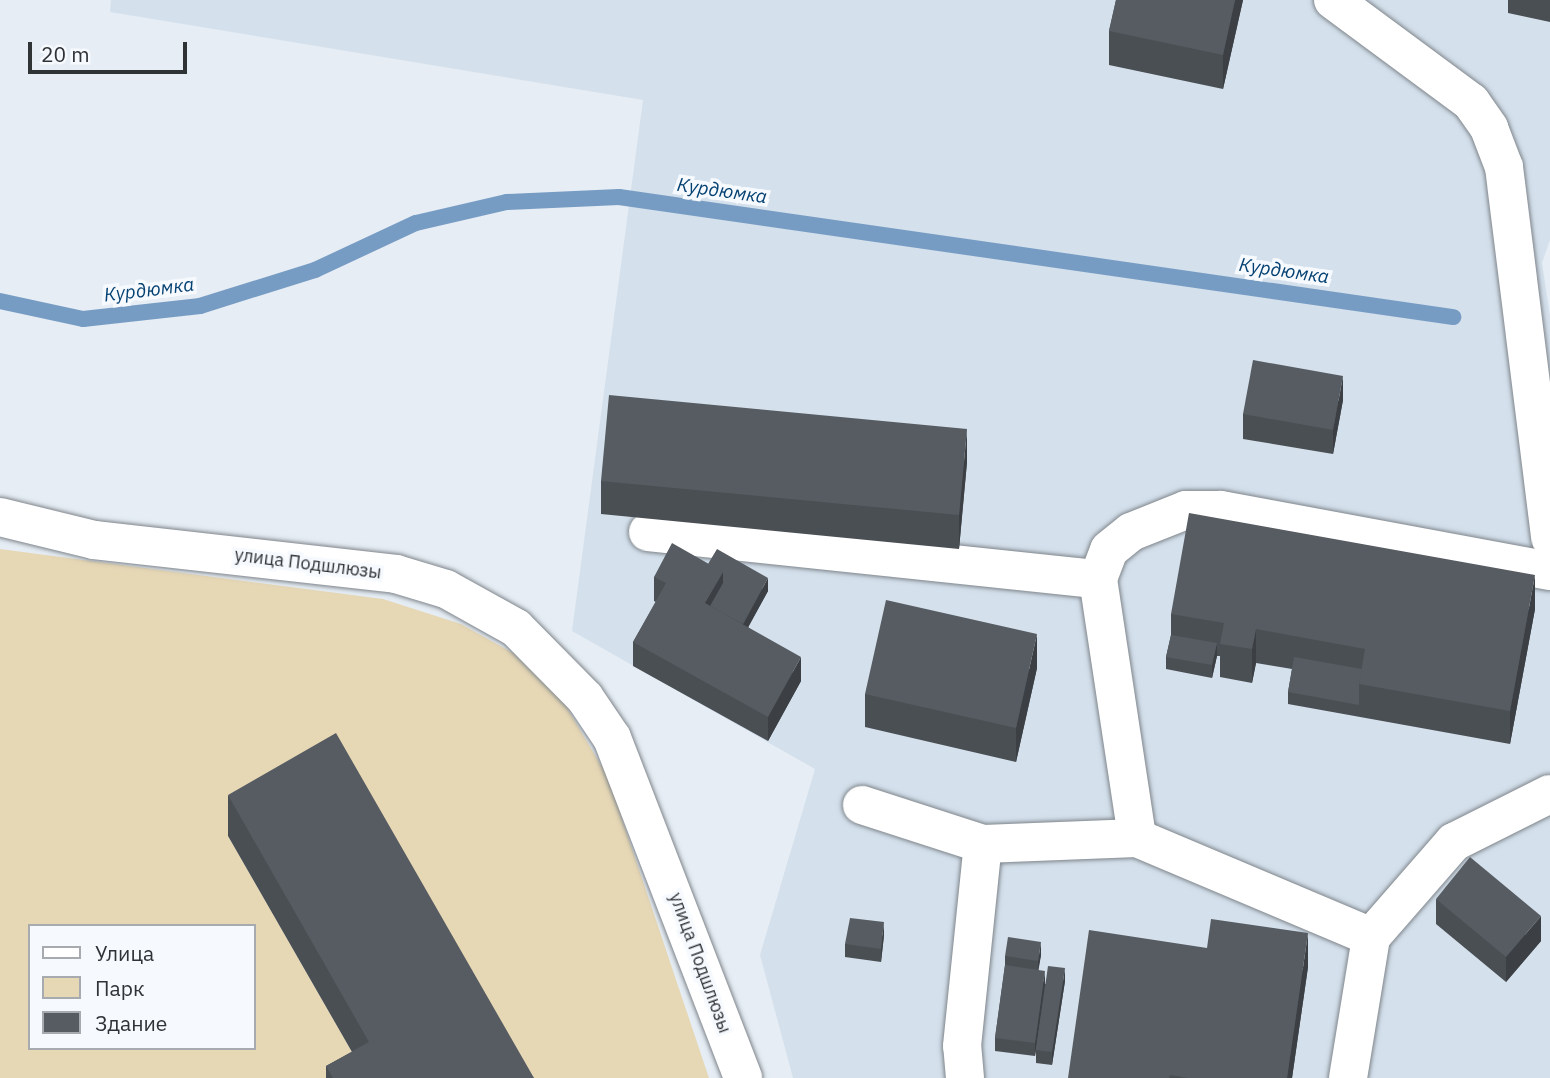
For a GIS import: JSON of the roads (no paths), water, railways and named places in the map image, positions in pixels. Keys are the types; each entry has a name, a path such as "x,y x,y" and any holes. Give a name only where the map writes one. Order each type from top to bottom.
{"street":[{"path":"1333,0 1471,102 1489,128 1504,167 1550,538"},
{"path":"1137,838 1098,579 1109,550 1131,532 1186,510 1220,510 1550,571"},
{"name":"улица Подшлюзы","path":"0,517 94,540 375,570 446,589 516,628 584,698 612,737 743,1078"},
{"path":"648,532 1098,579"},
{"path":"1348,1078 1371,937 1454,842 1550,794"},
{"path":"862,805 983,844 1137,838 1371,937"},
{"path":"965,1078 962,1046 983,844"}],"waterway":[{"name":"Курдюмка","path":"0,301 83,319 200,306 315,270 416,223 507,202 619,197 1453,317"}]}
